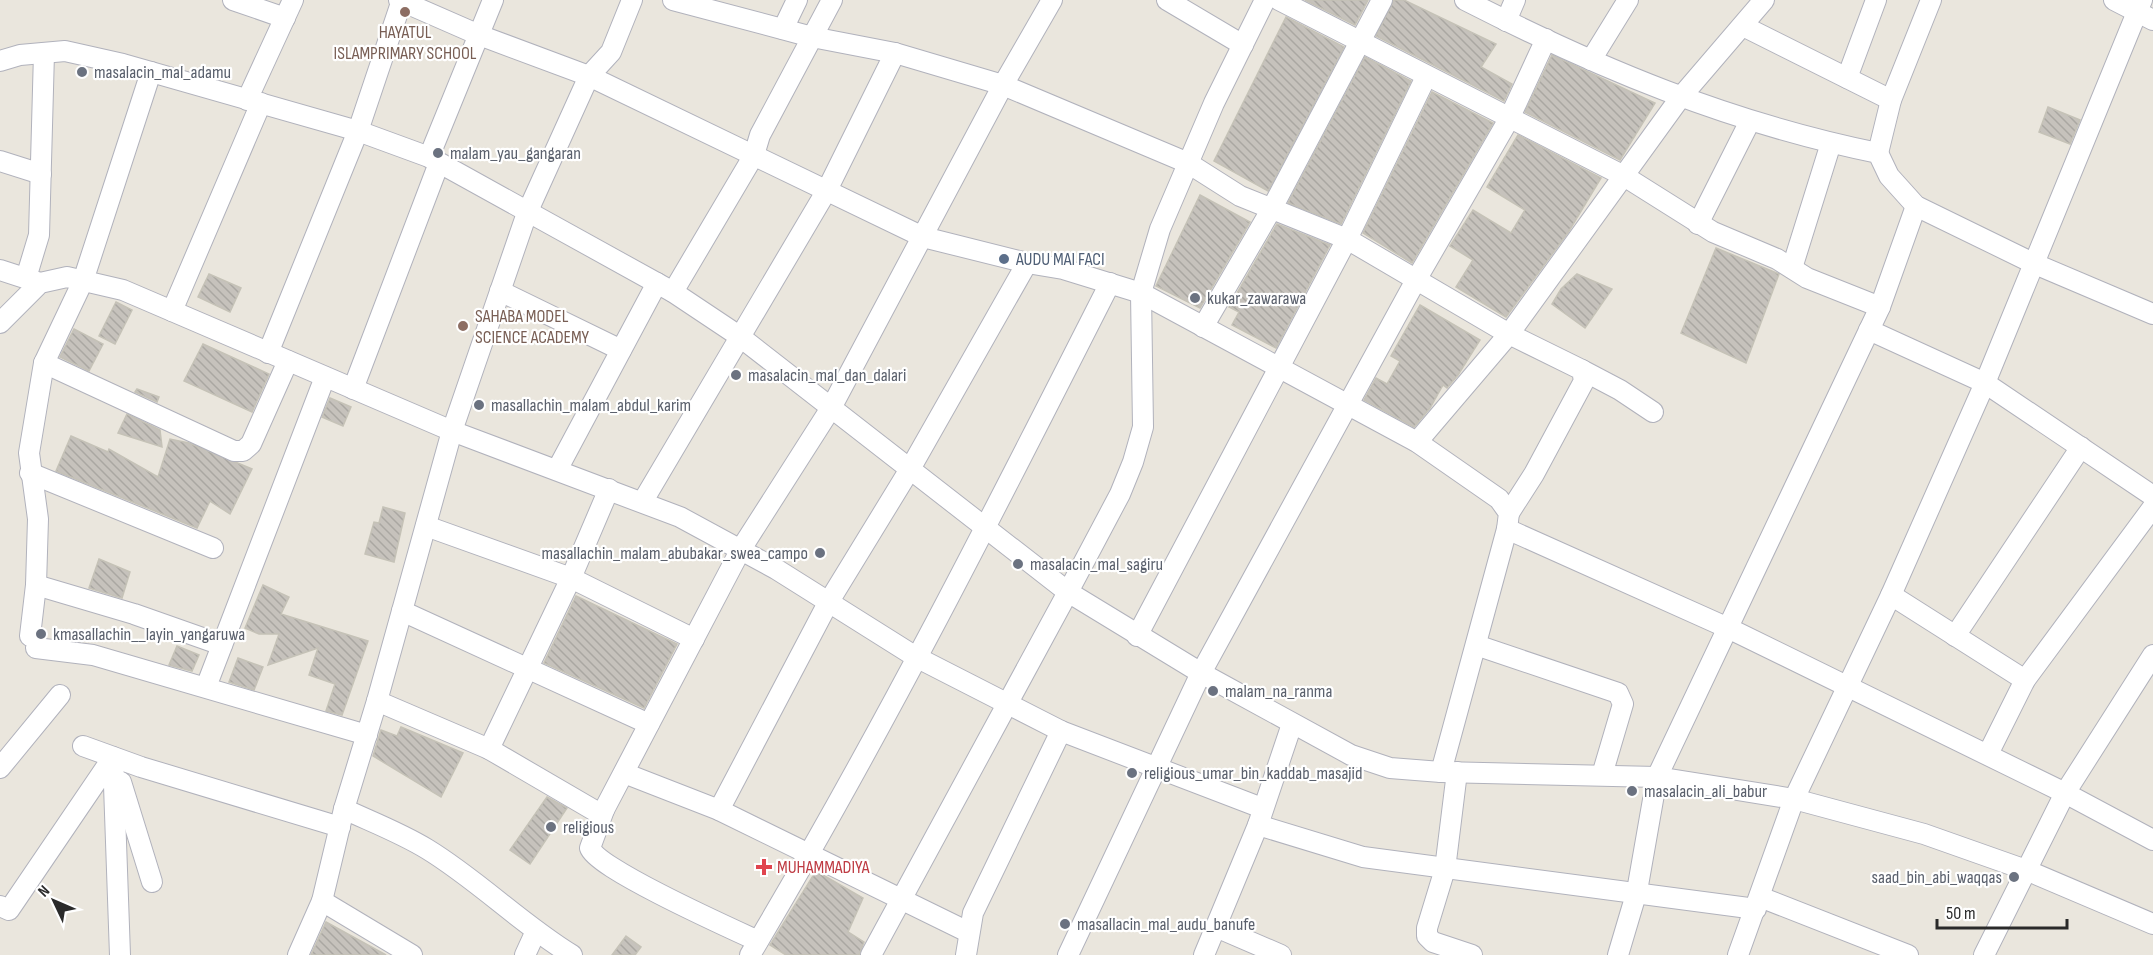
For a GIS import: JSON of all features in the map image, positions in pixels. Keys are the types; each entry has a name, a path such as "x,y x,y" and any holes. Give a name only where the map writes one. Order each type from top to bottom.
{"street":[{"path":"172,311 289,9 233,0"},
{"path":"268,352 358,131 401,0 479,35 589,76 923,237 1027,263 1063,269 1141,293 1417,442 1500,499 1508,521 1845,687 1988,754 2153,840"},
{"path":"353,389 493,0"},
{"path":"298,955 322,901 342,818 452,431 527,213 589,76 611,52 632,0"},
{"path":"673,0 712,5 812,37 895,52 1003,85 1188,163 1240,196 1271,210 1347,239 1509,334 1582,370 1653,412"},
{"path":"783,29 797,0"},
{"path":"557,470 621,350 754,155 760,135 832,0"},
{"path":"1052,0 1003,85 831,408 741,549 604,810 590,848 594,856 754,948 809,856 986,528 1110,284"},
{"path":"1167,0 1243,45"},
{"path":"871,955 1120,494 1143,428 1141,293 1160,229 1188,163 1265,0"},
{"path":"1278,0 1624,176 1698,224 1792,268 1807,278 1880,307"},
{"path":"1203,327 1271,210 1382,0"},
{"path":"1465,0 1591,60 1680,98 1750,121 1878,153"},
{"path":"1506,21 1515,0"},
{"path":"1591,60 1628,0"},
{"path":"1417,442 1509,334 1680,98 1764,0"},
{"path":"1847,78 1876,0"},
{"path":"1931,0 1891,100 1878,153 1889,176 1916,206 2035,264 2153,314"},
{"path":"1738,955 1794,799 1845,687 1891,595 2144,11 2114,0"},
{"path":"1743,27 1891,100"},
{"path":"1068,955 1201,673 1346,405 1509,119 1546,39"},
{"path":"0,61 65,51 151,72 358,131 434,160 665,288 739,336 1068,592 1201,673 1351,755 1380,765 1449,772 1657,777 1794,799 1924,834 2026,870 2153,924"},
{"path":"642,501 827,190 895,52"},
{"path":"0,323 33,281 39,235 44,53"},
{"path":"151,72 83,281 44,363 29,453 38,519 33,642 93,655 367,735"},
{"path":"1137,636 1347,239 1426,77"},
{"path":"1698,224 1750,121"},
{"path":"1792,268 1831,143"},
{"path":"0,162 41,174"},
{"path":"1618,955 1637,891 1657,777 1880,307 1916,206"},
{"path":"718,810 828,603 910,469 1027,263"},
{"path":"0,270 33,281 67,278 123,290 452,431 680,517 741,549 916,657 1008,704 1061,730 1155,767 1260,817 1364,857 1445,869 1758,903 1908,955"},
{"path":"500,291 621,350"},
{"path":"1869,330 1985,382 2153,495"},
{"path":"44,363 234,451 243,451 251,444 288,361"},
{"path":"1472,955 1432,942 1427,936 1427,928 1445,869 1449,772 1476,645 1508,521 1584,381 1582,370"},
{"path":"206,687 325,377"},
{"path":"1955,636 2081,447"},
{"path":"30,473 213,548"},
{"path":"489,749 571,578 609,489"},
{"path":"1988,754 2025,680 2153,507"},
{"path":"426,526 571,578 694,639"},
{"path":"36,585 134,614 222,645"},
{"path":"1891,595 2025,680"},
{"path":"402,612 649,724"},
{"path":"1476,645 1618,693 1623,704 1602,775"},
{"path":"1984,955 2065,793 2131,685 2153,655"},
{"path":"0,768 7,745 60,695"},
{"path":"377,701 489,749 597,812 604,810"},
{"path":"1204,955 1260,817 1292,724"},
{"path":"966,955 972,913 1061,730"},
{"path":"83,746 113,757 342,818 427,849 467,876 536,932 572,955"},
{"path":"113,757 152,882"},
{"path":"4,908 113,757"},
{"path":"113,757 120,955"},
{"path":"624,773 718,810 968,932"},
{"path":"4,908 97,791"},
{"path":"322,901 412,955"},
{"path":"1216,927 1281,955"},
{"path":"525,955 536,932"}],"building":[{"path":"1305,0 1368,0 1355,25"},
{"path":"1394,0 1404,0 1496,44 1481,67 1512,84 1504,101 1376,36"},
{"path":"1286,17 1344,47 1268,191 1214,161"},
{"path":"1552,55 1655,103 1620,160 1525,112"},
{"path":"1365,57 1411,81 1341,224 1288,203"},
{"path":"1432,92 1493,123 1412,263 1363,233"},
{"path":"2048,107 2080,120 2070,144 2039,132"},
{"path":"1518,135 1601,178 1569,231 1506,317 1456,287 1473,260 1450,246 1473,210 1511,233 1525,210 1487,187"},
{"path":"1200,195 1250,222 1200,308 1156,286"},
{"path":"1277,224 1330,245 1276,348 1232,325 1239,312 1229,307"},
{"path":"1716,248 1779,274 1746,363 1681,333"},
{"path":"209,274 241,288 230,312 198,297"},
{"path":"1577,274 1612,289 1585,328 1552,304 1561,289"},
{"path":"116,302 132,310 115,344 99,336"},
{"path":"1420,305 1480,340 1458,375 1447,388 1443,385 1430,408 1414,427 1364,400 1376,378 1387,384 1400,361 1391,356"},
{"path":"74,329 103,344 89,371 60,357"},
{"path":"203,344 269,374 252,412 184,381"},
{"path":"137,389 159,397 157,402 135,392"},
{"path":"330,398 351,407 343,426 322,417"},
{"path":"127,414 160,430 162,447 118,433"},
{"path":"71,436 108,452 109,449 158,477 170,439 189,443 252,469 230,514 210,501 197,528 56,471"},
{"path":"383,507 405,513 394,562 365,554 374,522 379,523"},
{"path":"99,559 130,572 122,598 89,588"},
{"path":"263,585 289,597 281,614 368,641 342,715 326,711 335,684 309,675 318,648 268,665 279,634 259,634 245,628"},
{"path":"576,596 677,644 644,708 544,663"},
{"path":"177,646 199,655 192,671 169,665"},
{"path":"238,658 263,667 254,690 229,682"},
{"path":"401,727 463,753 441,797 373,756 381,730 397,736"},
{"path":"547,797 567,808 530,864 510,850"},
{"path":"816,871 863,898 848,932 864,942 859,955 786,955 770,945"},
{"path":"326,922 386,955 311,955"},
{"path":"626,936 641,947 635,955 612,955"}],"place":[{"name":"HAYATUL ISLAMPRIMARY SCHOOL","path":"405,12"},
{"name":"masalacin_mal_adamu","path":"82,72"},
{"name":"malam_yau_gangaran","path":"438,153"},
{"name":"AUDU MAI FACI","path":"1004,259"},
{"name":"kukar_zawarawa","path":"1195,298"},
{"name":"SAHABA MODEL SCIENCE ACADEMY","path":"463,326"},
{"name":"masalacin_mal_dan_dalari","path":"736,375"},
{"name":"masallachin_malam_abdul_karim","path":"479,405"},
{"name":"masallachin_malam_abubakar_swea_campo","path":"820,553"},
{"name":"masalacin_mal_sagiru","path":"1018,564"},
{"name":"kmasallachin__layin_yangaruwa","path":"41,634"},
{"name":"malam_na_ranma","path":"1213,691"},
{"name":"religious_umar_bin_kaddab_masajid","path":"1132,773"},
{"name":"masalacin_ali_babur","path":"1632,791"},
{"name":"religious","path":"551,827"},
{"name":"MUHAMMADIYA","path":"764,867"},
{"name":"saad_bin_abi_waqqas","path":"2014,877"},
{"name":"masallacin_mal_audu_banufe","path":"1065,924"}]}
